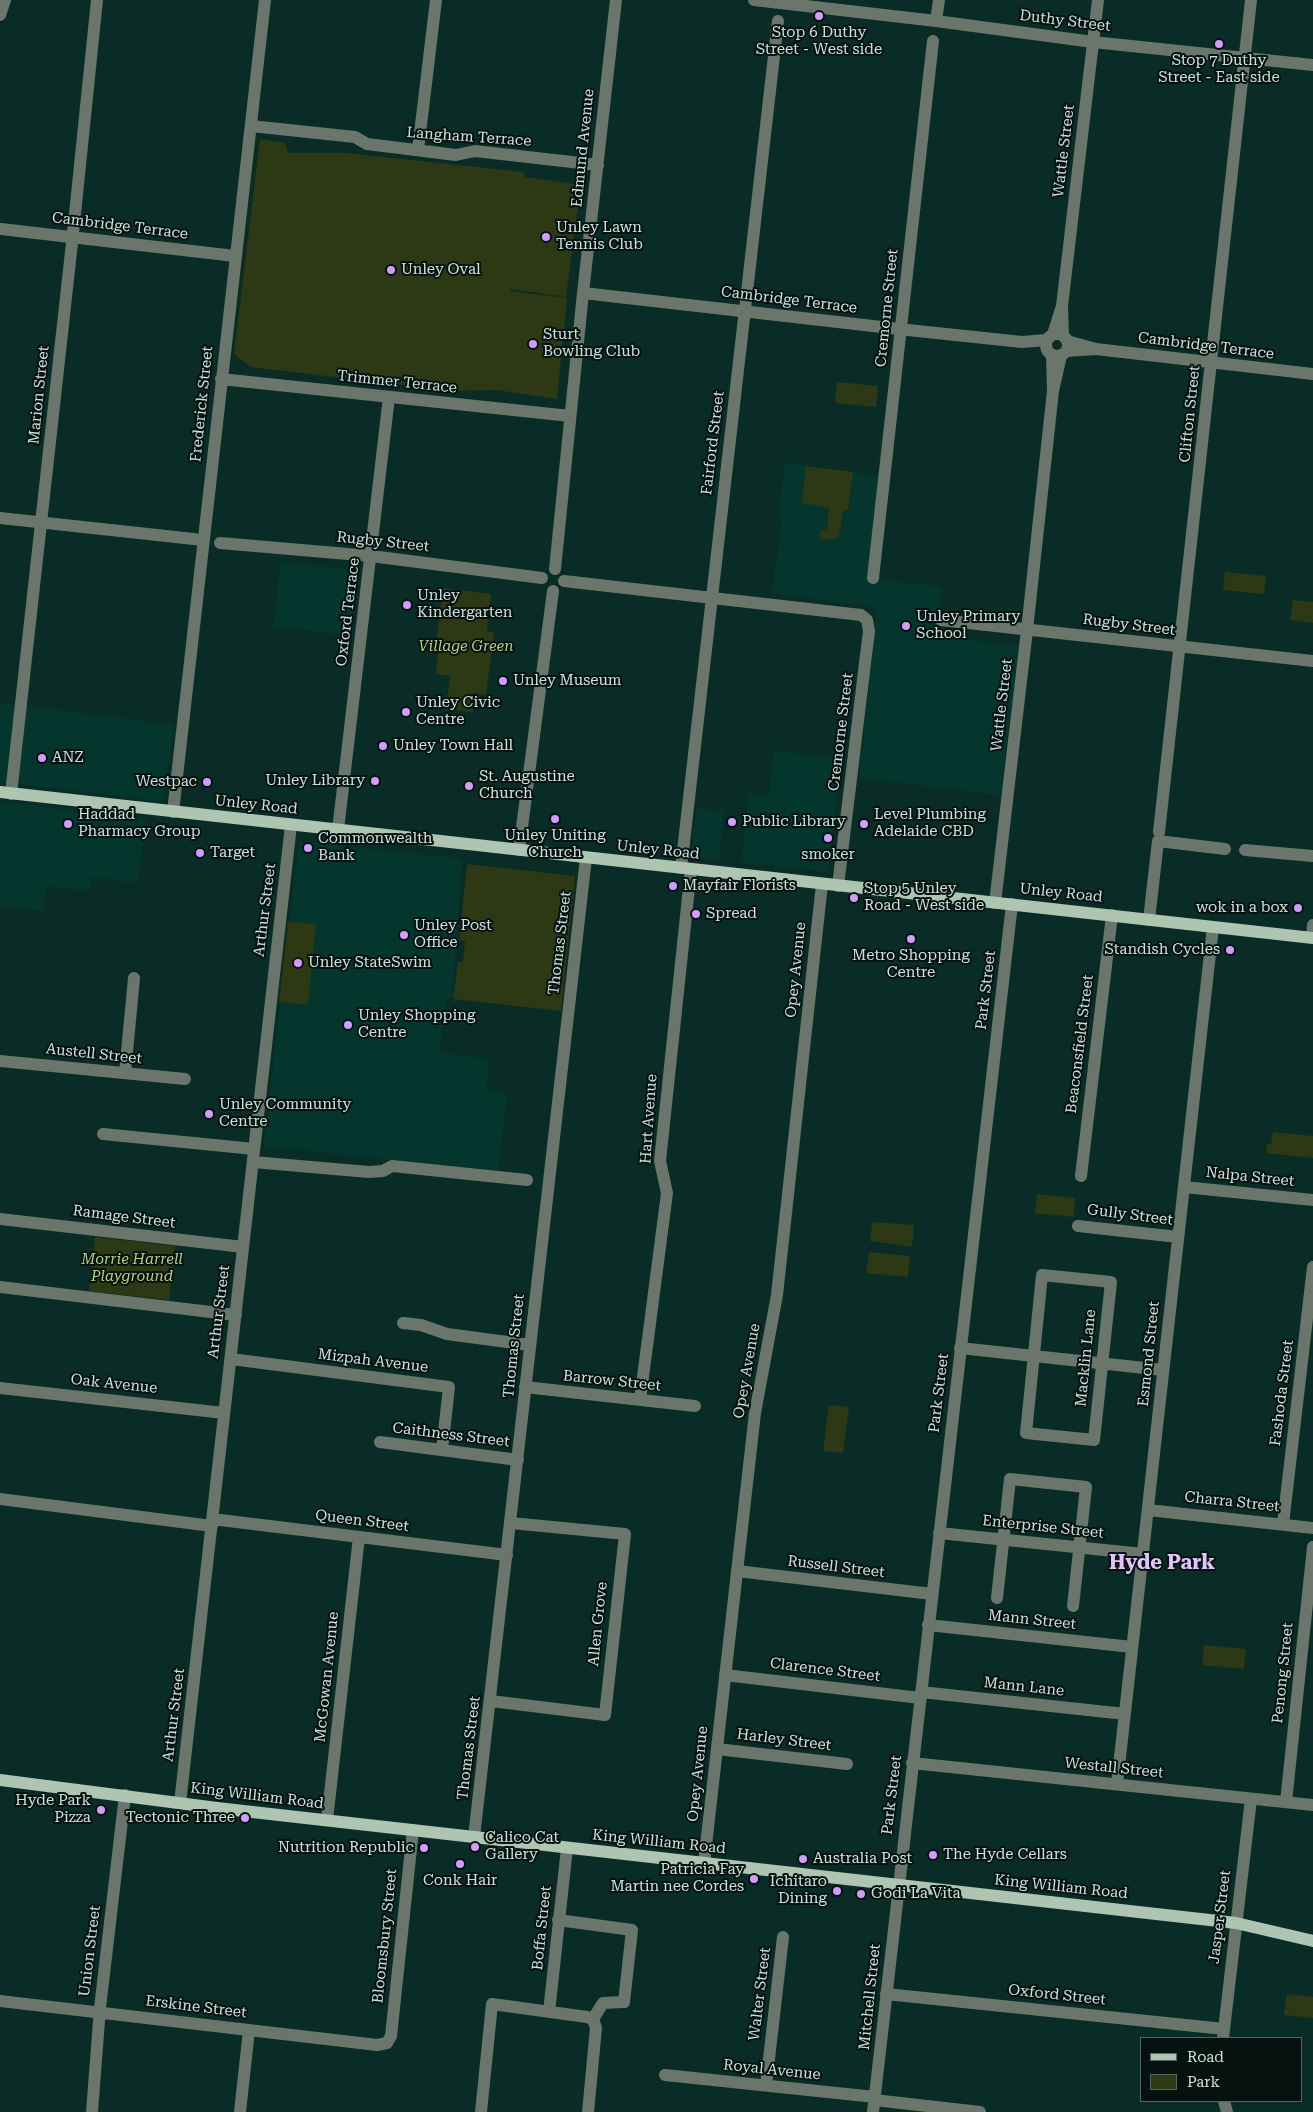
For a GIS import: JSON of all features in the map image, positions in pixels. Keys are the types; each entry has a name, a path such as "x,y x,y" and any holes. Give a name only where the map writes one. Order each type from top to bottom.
{"main road":[{"name":"Unley Road","path":"6,793 1213,927 1313,933"},
{"name":"King William Road","path":"0,1780 567,1848 1236,1923 1313,1941"}],"street":[{"path":"0,15 5,0"},
{"name":"Marion Street","path":"6,793 41,523 97,0"},
{"name":"Frederick Street","path":"173,812 265,0"},
{"path":"418,150 436,0"},
{"name":"Edmund Avenue","path":"555,569 583,293 616,0"},
{"name":"Duthy Street","path":"754,0 936,21 1093,42 1313,65"},
{"path":"936,21 939,0"},
{"name":"Wattle Street","path":"995,903 1027,630 1057,345 1098,0"},
{"name":"Clifton Street","path":"1149,920 1181,648 1251,0"},
{"name":"Fairford Street","path":"686,869 712,598 778,21"},
{"name":"Cremorne Street","path":"873,578 933,41"},
{"name":"Langham Terrace","path":"251,126 355,137 367,144 456,155 475,151 598,165"},
{"name":"Cambridge Terrace","path":"1,229 235,256"},
{"name":"Cambridge Terrace","path":"583,293 901,330 1096,349 1212,364 1313,374"},
{"name":"Trimmer Terrace","path":"221,380 570,416"},
{"name":"Oxford Terrace","path":"338,830 389,397"},
{"path":"0,518 203,540"},
{"name":"Rugby Street","path":"220,543 371,556 542,578"},
{"path":"555,569 562,574 564,581 560,590 553,591 544,586 542,578 546,571 555,569"},
{"path":"564,581 712,598"},
{"path":"519,850 553,591"},
{"name":"Cremorne Street","path":"712,598 861,615 867,620 869,631 838,886"},
{"name":"Rugby Street","path":"941,620 1181,648 1313,661"},
{"name":"Arthur Street","path":"180,1803 291,825"},
{"path":"1159,836 1225,849"},
{"path":"1245,850 1313,856"},
{"name":"Thomas Street","path":"474,1837 586,858"},
{"name":"Hart Avenue","path":"640,1400 667,1193 660,1161 686,869"},
{"name":"Opey Avenue","path":"704,1863 755,1413 777,1295 822,884"},
{"name":"Park Street","path":"898,1885 1012,904"},
{"name":"Beaconsfield Street","path":"1081,1176 1112,915"},
{"name":"Esmond Street","path":"1117,1784 1213,927"},
{"path":"125,1073 134,978"},
{"name":"Austell Street","path":"0,1061 185,1079"},
{"path":"103,1134 254,1149"},
{"path":"253,1162 369,1172 383,1171 392,1166 527,1180"},
{"name":"Nalpa Street","path":"1184,1187 1313,1200"},
{"name":"Ramage Street","path":"0,1219 243,1247"},
{"name":"Gully Street","path":"1078,1226 1178,1237"},
{"name":"Fashoda Street","path":"1283,1524 1313,1267"},
{"name":"Macklin Lane","path":"1042,1275 1111,1282 1094,1440 1026,1433 1034,1356 1042,1275"},
{"path":"0,1287 236,1314"},
{"path":"403,1323 421,1325 447,1334 530,1345"},
{"path":"960,1348 1164,1370"},
{"name":"Mizpah Avenue","path":"230,1359 449,1387 442,1450"},
{"name":"Barrow Street","path":"525,1387 695,1406"},
{"name":"Oak Avenue","path":"0,1388 224,1413"},
{"name":"Caithness Street","path":"380,1442 518,1460"},
{"path":"997,1598 1010,1479 1086,1487 1073,1606"},
{"name":"Queen Street","path":"0,1499 359,1537 507,1555"},
{"name":"Charra Street","path":"1148,1510 1313,1528"},
{"name":"Allen Grove","path":"491,1701 605,1715 625,1534 511,1523"},
{"name":"Enterprise Street","path":"939,1533 1143,1554"},
{"name":"McGowan Avenue","path":"327,1820 359,1537"},
{"name":"Penong Street","path":"1286,1802 1313,1547"},
{"name":"Russell Street","path":"737,1572 932,1594"},
{"name":"Mann Street","path":"928,1625 1132,1647"},
{"name":"Clarence Street","path":"725,1675 920,1695"},
{"name":"Mann Lane","path":"920,1695 1125,1714"},
{"name":"Harley Street","path":"717,1749 847,1764"},
{"name":"Westall Street","path":"912,1764 1313,1805"},
{"name":"Union Street","path":"92,2112 99,2012 125,1795"},
{"name":"Jasper Street","path":"1223,2034 1251,1799"},
{"name":"Bloomsbury Street","path":"387,2043 391,2036 413,1830"},
{"name":"Boffa Street","path":"549,2012 567,1848"},
{"name":"Mitchell Street","path":"874,2103 898,1885"},
{"path":"558,1920 632,1930 624,2002 603,2003 593,2019"},
{"name":"Walter Street","path":"766,2085 782,1937"},
{"name":"Oxford Street","path":"886,1994 1223,2034"},
{"name":"Erskine Street","path":"0,2001 377,2045 387,2043"},
{"path":"481,2112 492,2004 593,2019"},
{"path":"588,2112 596,2028 593,2019"},
{"path":"240,2112 250,2030"},
{"name":"Royal Avenue","path":"665,2076 766,2085 874,2103 980,2112"}],"shaded area":[{"name":"Unley Primary School","path":"785,463 879,476 868,578 942,587 936,636 1019,646 1000,795 859,778 876,616 873,610 866,605 772,594 782,518 778,517"},
{"path":"280,562 357,570 350,635 274,627"},
{"path":"0,703 174,725 163,801 0,782"},
{"path":"774,751 841,759 828,872 759,864 759,866 741,862 749,794 769,796"},
{"path":"0,802 146,819 138,883 92,877 90,891 46,886 43,911 0,906"},
{"path":"697,808 724,811 719,860 691,857"},
{"name":"Unley Shopping Centre","path":"299,841 462,859 452,998 446,997 439,1053 489,1059 486,1090 507,1094 498,1171 264,1146"}],"green space":[{"path":"260,139 285,143 288,153 346,153 523,172 525,177 581,185 566,297 511,289 510,291 567,298 557,399 497,390 452,391 251,367 234,354"},
{"path":"837,382 878,386 876,407 835,403"},
{"path":"806,466 853,472 848,510 843,510 839,536 835,539 819,540 821,529 827,530 829,508 802,503"},
{"path":"1225,572 1266,576 1264,594 1223,590"},
{"name":"Village Green","path":"443,588 491,594 487,631 494,632 486,695 475,693 473,712 446,709 450,676 436,674 439,646 436,645"},
{"path":"1293,600 1313,602 1313,623 1290,620"},
{"path":"467,864 575,876 561,1011 453,999 458,962 463,962 465,941 459,940"},
{"name":"Unley StateSwim","path":"288,922 316,924 308,1005 279,1002"},
{"path":"1273,1132 1313,1136 1313,1158 1266,1153 1267,1144 1271,1144"},
{"path":"1037,1194 1075,1198 1074,1217 1035,1213"},
{"path":"874,1222 914,1225 912,1247 870,1241 872,1224"},
{"name":"Morrie Harrell Playground","path":"95,1237 175,1246 169,1300 89,1291"},
{"path":"869,1252 910,1256 908,1277 866,1273"},
{"path":"829,1405 849,1407 843,1453 823,1451"},
{"path":"1204,1645 1246,1649 1244,1669 1202,1665"},
{"path":"1287,1994 1313,1997 1313,2018 1284,2015"}],"place":[{"name":"Stop 6 Duthy Street - West side","path":"819,16"},
{"name":"Stop 7 Duthy Street - East side","path":"1219,44"},
{"name":"Unley Lawn Tennis Club","path":"546,237"},
{"name":"Unley Oval","path":"391,270"},
{"name":"Sturt Bowling Club","path":"533,344"},
{"name":"Unley Kindergarten","path":"407,605"},
{"name":"Unley Primary School","path":"906,626"},
{"name":"Unley Museum","path":"503,681"},
{"name":"Unley Civic Centre","path":"406,712"},
{"name":"Unley Town Hall","path":"383,746"},
{"name":"ANZ","path":"42,758"},
{"name":"Unley Library","path":"375,781"},
{"name":"Westpac","path":"207,782"},
{"name":"St. Augustine Church","path":"469,786"},
{"name":"Unley Uniting Church","path":"555,819"},
{"name":"Public Library","path":"732,822"},
{"name":"Haddad Pharmacy Group","path":"68,824"},
{"name":"Level Plumbing Adelaide CBD","path":"864,824"},
{"name":"smoker","path":"828,838"},
{"name":"Commonwealth Bank","path":"308,848"},
{"name":"Target","path":"200,853"},
{"name":"Mayfair Florists","path":"673,886"},
{"name":"Stop 5 Unley Road - West side","path":"854,898"},
{"name":"wok in a box","path":"1298,908"},
{"name":"Spread","path":"696,914"},
{"name":"Unley Post Office","path":"404,935"},
{"name":"Metro Shopping Centre","path":"911,939"},
{"name":"Standish Cycles","path":"1230,950"},
{"name":"Unley StateSwim","path":"298,963"},
{"name":"Unley Shopping Centre","path":"348,1025"},
{"name":"Unley Community Centre","path":"209,1114"},
{"name":"Hyde Park Pizza","path":"101,1810"},
{"name":"Tectonic Three","path":"245,1818"},
{"name":"Calico Cat Gallery","path":"475,1847"},
{"name":"Nutrition Republic","path":"424,1848"},
{"name":"The Hyde Cellars","path":"933,1855"},
{"name":"Australia Post","path":"803,1859"},
{"name":"Conk Hair","path":"460,1864"},
{"name":"Patricia Fay Martin nee Cordes","path":"754,1879"},
{"name":"Ichitaro Dining","path":"837,1891"},
{"name":"Godi La Vita","path":"861,1894"}],"district":[{"name":"Hyde Park","path":"1162,1563"}]}
